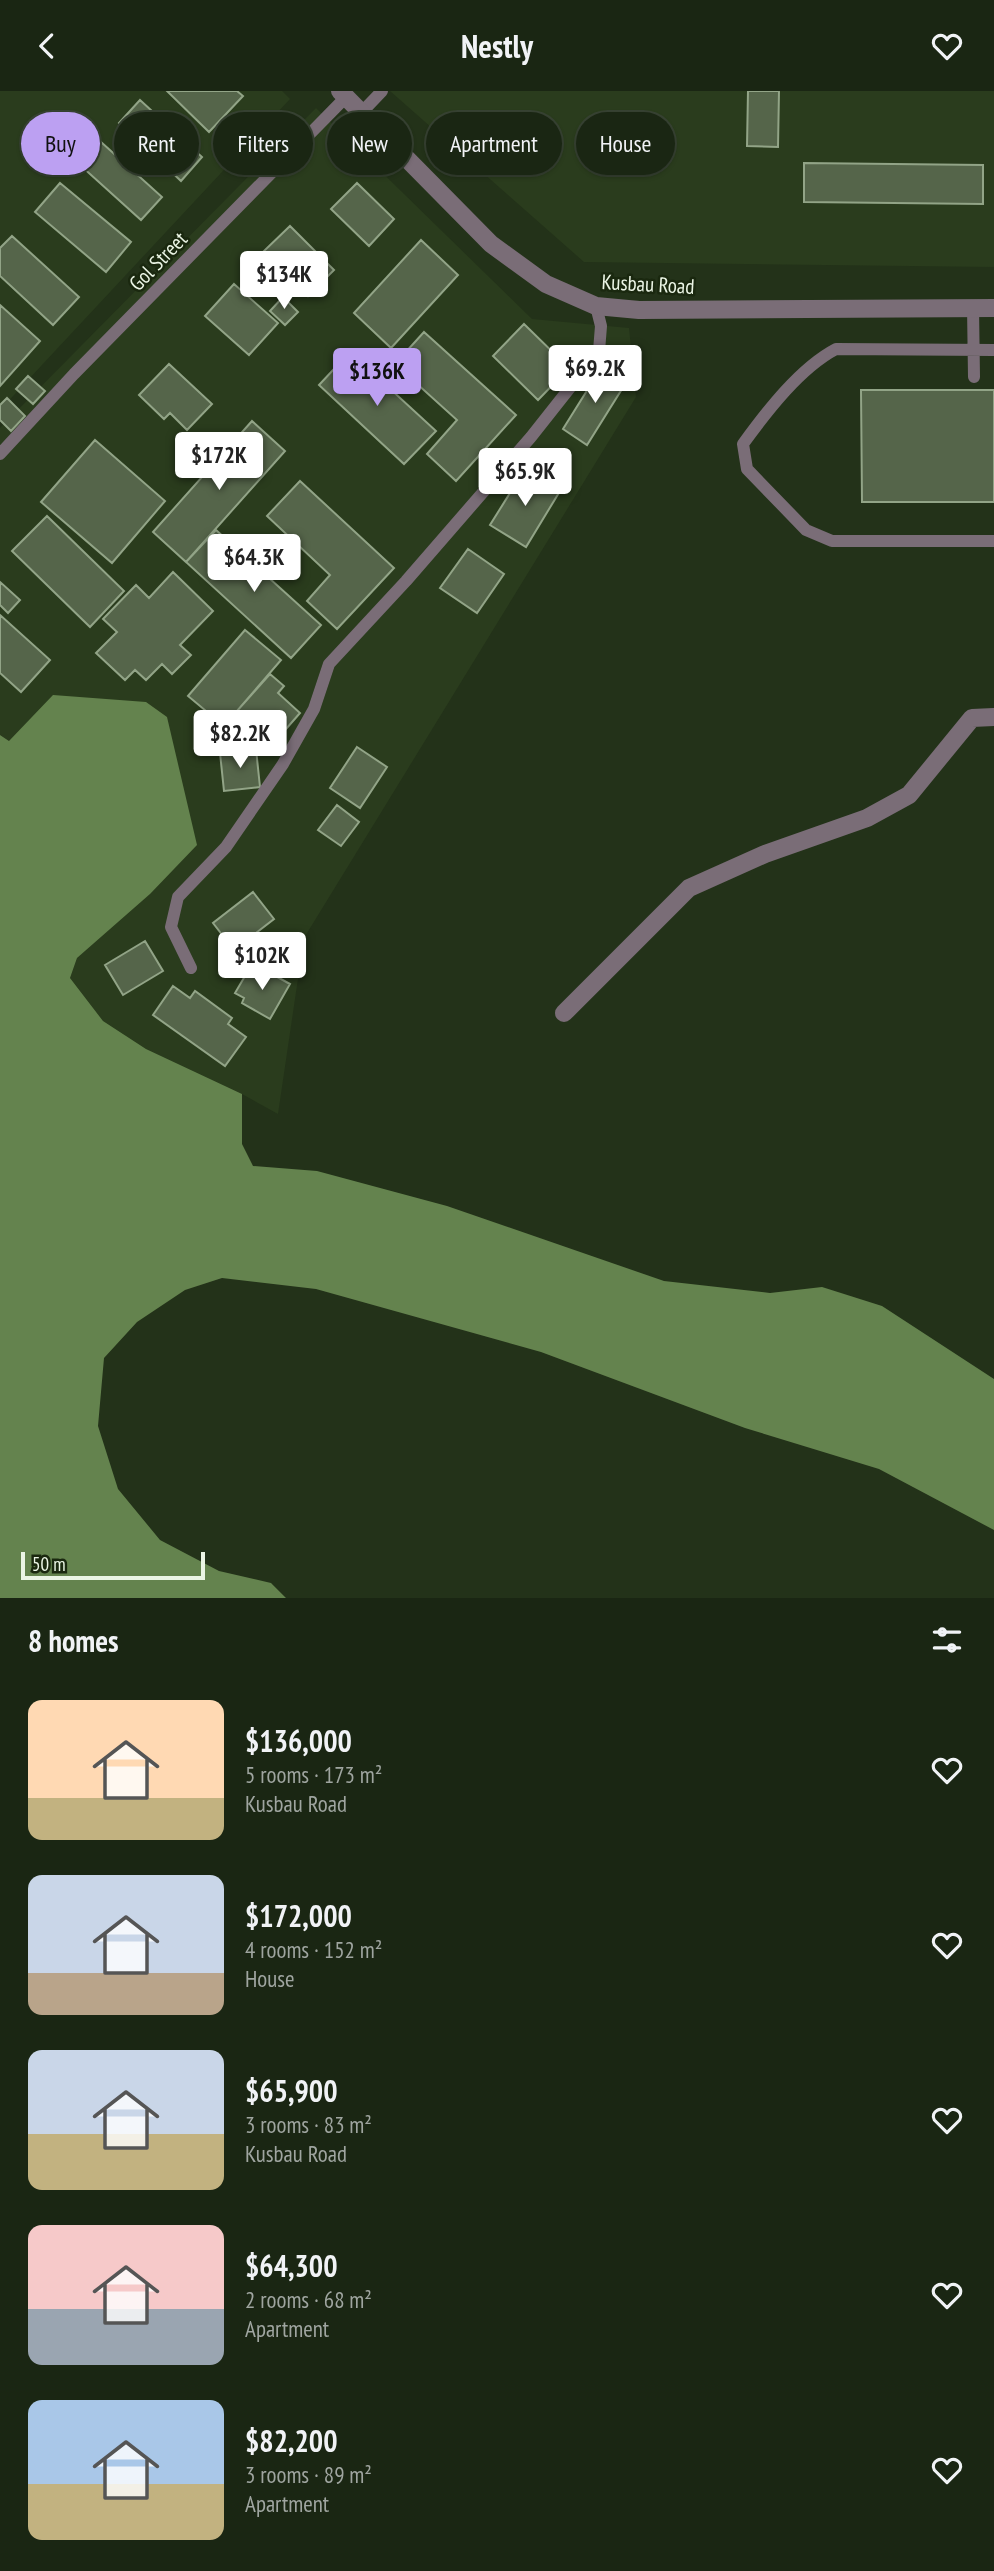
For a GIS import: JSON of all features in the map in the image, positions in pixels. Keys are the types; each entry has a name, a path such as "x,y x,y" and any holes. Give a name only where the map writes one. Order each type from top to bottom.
{"street":[{"name":"Kusbau Road","path":"343,94 362,112"},
{"name":"Kusbau Road","path":"412,163 491,244 546,284 596,306 639,310 994,308"},
{"path":"564,1013 689,888 765,854 867,818 909,795 972,717 994,717"}],"lane":[{"path":"362,112 382,91"},
{"name":"Gol Street","path":"0,454 343,94"},
{"path":"191,968 171,927 178,897 226,847 283,764 314,709 329,664 406,581 531,437 599,351 601,326 596,306"},
{"path":"973,307 974,377"},
{"path":"994,350 836,349 820,358 763,416 743,444 747,469 806,530 832,541 994,541"}],"shaded area":[{"path":"0,91 282,91 290,99 278,112 213,112 213,175 219,175 0,410"},
{"path":"390,91 994,91 994,267 584,262 485,175 562,175 562,112 426,112 426,123"},
{"path":"316,108 327,119 327,175 385,175 532,319 629,328 636,397 304,938 278,1114 146,1049 103,1021 70,978 77,958 150,894 9,741 0,735 0,428 250,175 313,175 312,112"},
{"path":"53,695 146,702 167,717 197,845 150,894 77,958 70,978 103,1021 146,1049 242,1094 242,1144 253,1166 317,1171 447,1206 664,1281 770,1293 822,1287 882,1306 994,1379 994,1530 879,1469 745,1428 541,1352 316,1289 222,1278 185,1290 137,1322 104,1358 98,1426 118,1489 160,1540 219,1571 271,1583 286,1598 0,1598 0,735 9,741"}],"building":[{"path":"167,91 237,91 243,96 228,112 213,112 213,128 209,132 199,122 199,112 189,112"},
{"path":"748,91 779,91 778,147 747,146"},
{"path":"140,100 153,112 129,112"},
{"path":"100,143 114,154 114,175 138,175 162,197 141,220 91,175 100,175"},
{"path":"804,163 983,165 983,204 804,202"},
{"path":"175,175 186,175 181,181"},
{"path":"60,183 131,242 106,272 35,212"},
{"path":"357,183 394,219 369,246 331,209"},
{"path":"290,226 334,270 308,296 264,251"},
{"path":"12,236 79,297 53,325 0,276 0,248"},
{"path":"421,240 458,275 391,348 354,313"},
{"path":"234,284 278,323 249,355 205,316"},
{"path":"283,297 298,312 285,325 270,311"},
{"path":"0,305 40,341 0,386"},
{"path":"524,324 569,368 538,400 493,356"},
{"path":"424,332 516,415 456,481 427,454 457,420 395,364"},
{"path":"350,352 436,431 404,464 319,385"},
{"path":"169,364 212,404 187,430 170,413 164,419 139,395"},
{"path":"603,365 627,381 587,445 563,429"},
{"path":"28,376 45,391 33,404 16,389"},
{"path":"861,390 994,390 994,502 862,502"},
{"path":"7,398 25,416 11,431 0,420 0,405"},
{"path":"252,421 285,451 186,562 153,532"},
{"path":"95,440 165,501 112,563 41,502"},
{"path":"525,469 560,491 526,547 490,525"},
{"path":"300,481 394,568 337,629 307,601 330,575 267,516"},
{"path":"47,516 124,591 90,627 12,551"},
{"path":"216,530 321,625 291,658 186,562"},
{"path":"468,549 504,574 477,613 440,588"},
{"path":"173,572 213,611 180,645 191,655 172,674 162,664 146,680 135,670 125,680 96,653 117,632 103,619 136,585 149,598"},
{"path":"0,582 20,600 8,613 0,605"},
{"path":"0,615 50,660 21,692 0,673"},
{"path":"245,630 281,660 224,726 188,696"},
{"path":"270,674 284,686 278,693 300,713 265,753 228,721"},
{"path":"357,747 387,767 360,808 330,788"},
{"path":"256,749 260,787 224,791 220,753"},
{"path":"337,805 359,822 341,846 318,830"},
{"path":"253,892 274,919 234,950 213,923"},
{"path":"145,941 163,971 123,995 105,965"},
{"path":"261,968 290,984 270,1019 242,1003 244,998 235,993 248,971 256,976"},
{"path":"173,986 190,998 195,991 232,1018 228,1024 246,1037 225,1066 153,1015"}]}
